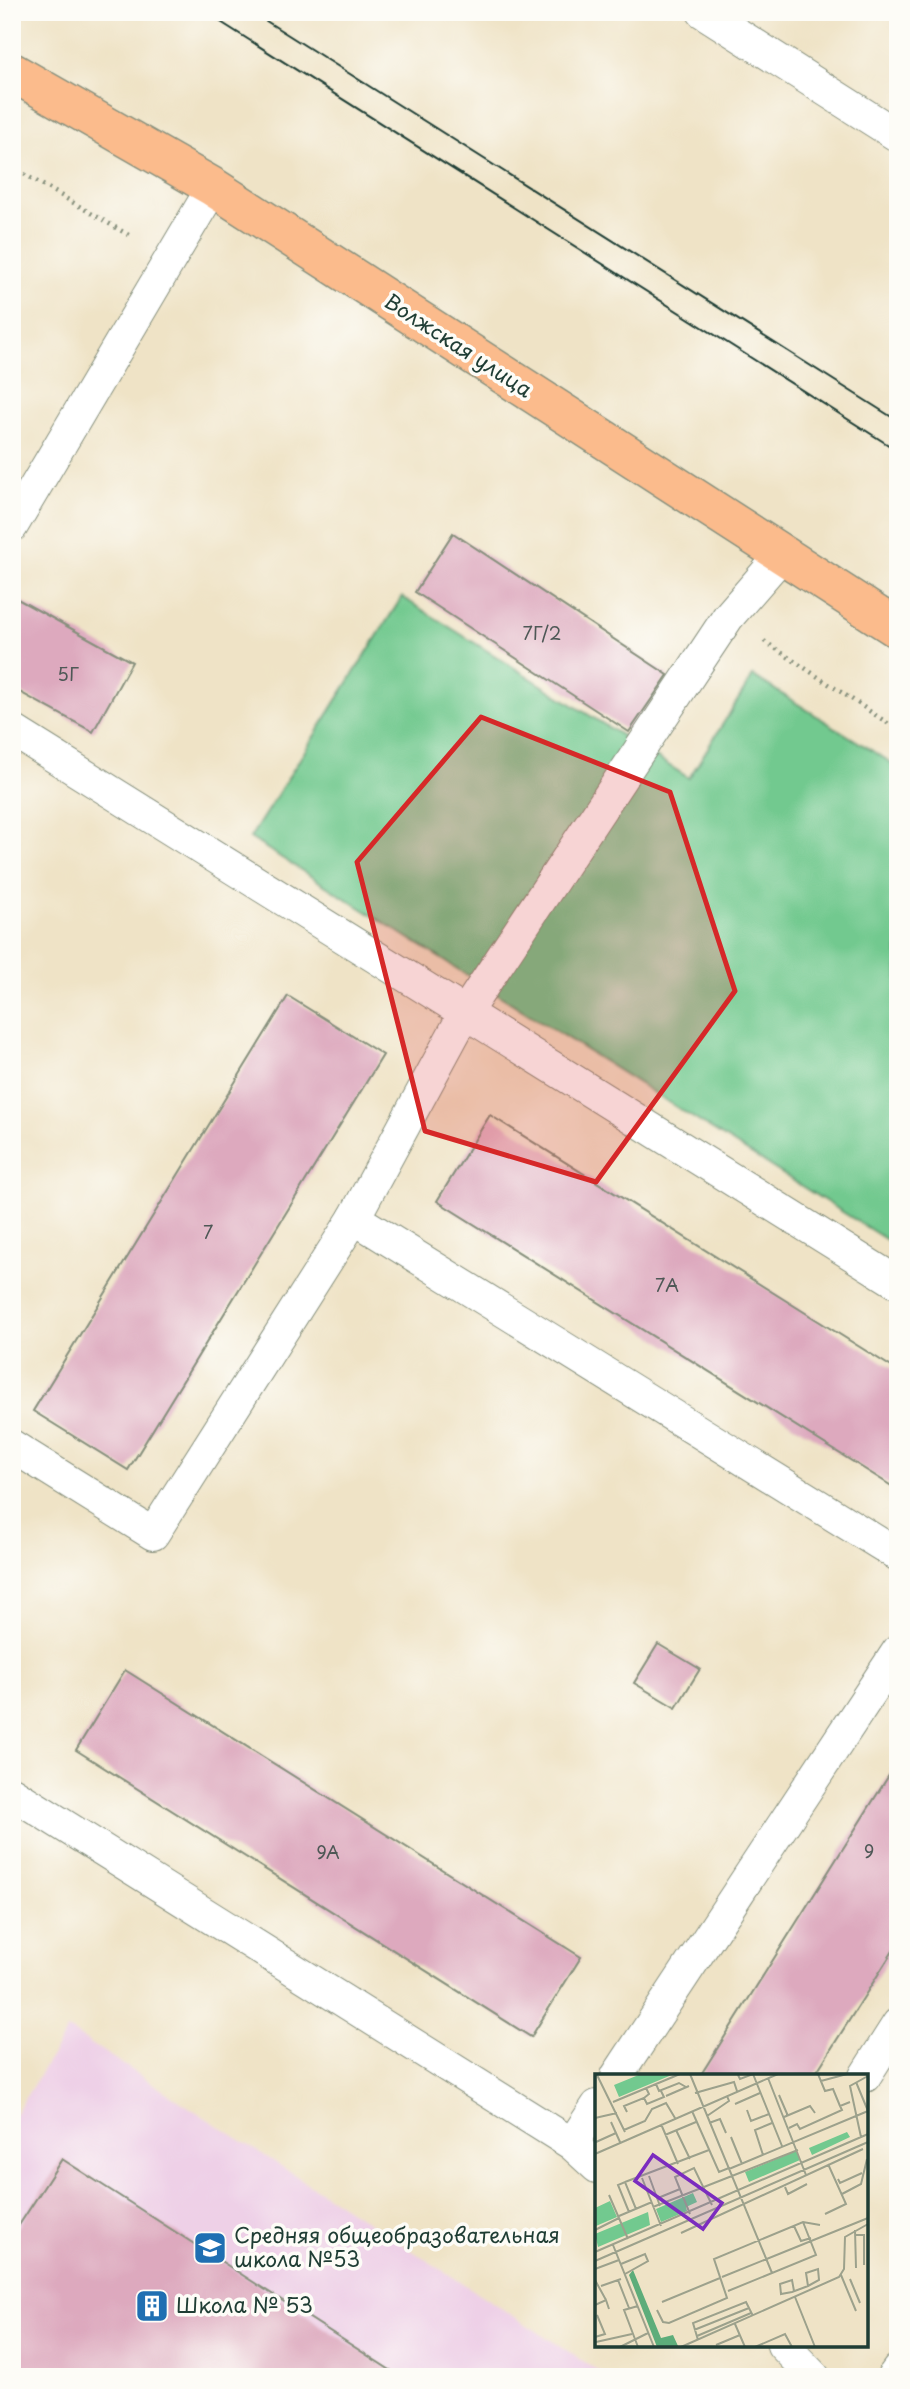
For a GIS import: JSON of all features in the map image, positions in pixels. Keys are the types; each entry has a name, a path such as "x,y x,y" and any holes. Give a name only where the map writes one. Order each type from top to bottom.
{"main road":[{"name":"Волжская улица","path":"12,72 213,187 898,629"}],"lane":[{"path":"703,12 898,136"},
{"path":"12,526 213,187"},
{"path":"12,1446 153,1534 354,1217 465,1013 728,617 781,556"},
{"path":"12,730 898,1283"},
{"path":"354,1217 898,1555"},
{"path":"618,2074 898,1650"},
{"path":"12,1793 572,2144 595,2165"},
{"path":"866,2074 898,2024"},
{"path":"572,2144 595,2109"},
{"path":"785,2347 814,2377"},
{"path":"894,2377 898,2370"}],"path":[{"path":"12,167 170,259"},
{"path":"728,617 898,730"}],"highlighted area":[{"path":"481,717 670,792 735,991 596,1182 425,1131 357,862"}],"shaded area":[{"name":"Средняя общеобразовательная школа №53","path":"68,2029 608,2377 12,2377 12,2119"}],"green space":[{"path":"402,597 689,778 753,676 898,767 898,1247 250,838"}],"building":[{"path":"453,533 668,675 629,732 415,592"},
{"path":"12,596 132,662 93,732 12,688"},
{"path":"288,996 383,1055 128,1470 33,1411"},
{"path":"490,1115 898,1371 898,1490 437,1201"},
{"path":"658,1644 700,1669 676,1708 634,1683"},
{"path":"125,1670 581,1957 531,2037 76,1750"},
{"path":"898,1761 898,1943 815,2074 701,2074"},
{"name":"Школа № 53","path":"62,2159 401,2377 12,2377 12,2236"}],"tram line":[{"path":"205,12 898,451"},
{"path":"252,12 898,421"}],"place":[{"name":"Средняя общеобразовательная школа №53","path":"210,2248"},
{"name":"Школа № 53","path":"152,2306"}]}
